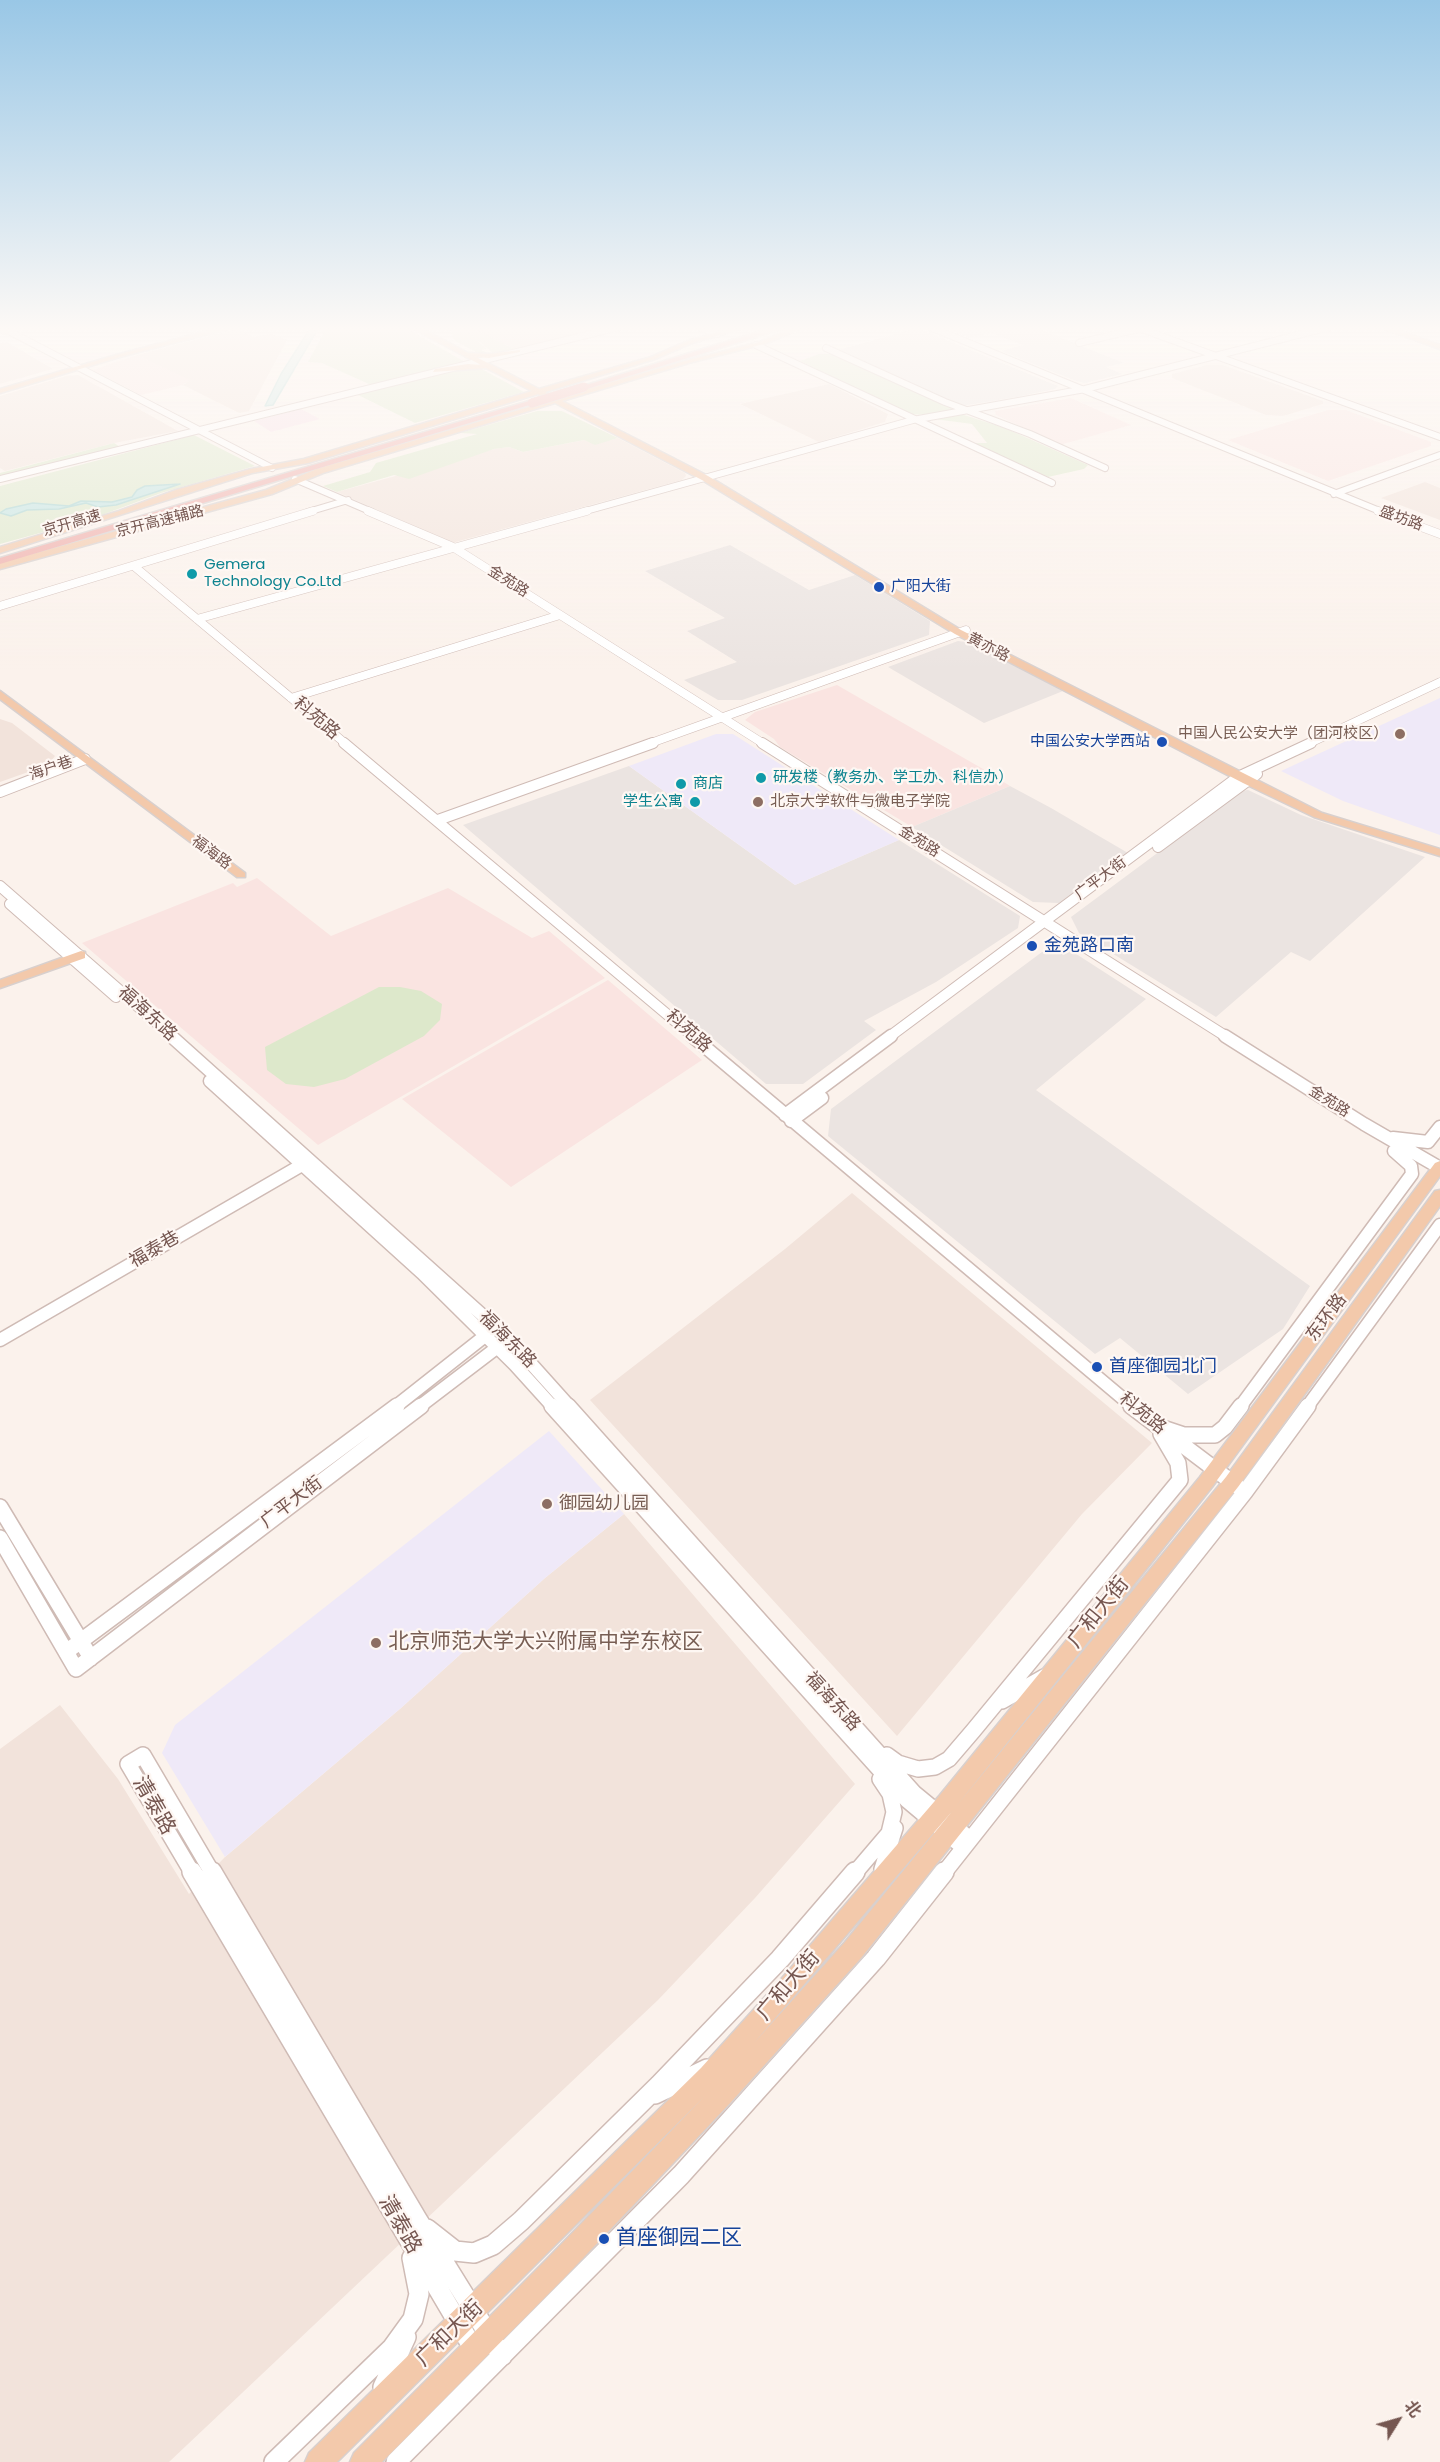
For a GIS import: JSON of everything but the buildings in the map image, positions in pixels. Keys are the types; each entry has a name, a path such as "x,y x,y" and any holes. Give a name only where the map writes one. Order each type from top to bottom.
{"highway":[{"name":"京开高速","path":"0,561 389,442"},
{"path":"108,527 164,501 272,468"},
{"path":"108,527 189,512 295,479"},
{"name":"京开高速","path":"0,556 108,527"}],"main road":[{"name":"京开高速辅路","path":"0,549 122,513 179,492 251,471 272,468 370,442"},
{"name":"京开高速辅路","path":"0,566 119,532 191,516 269,492 295,479 420,442"},
{"name":"黄亦路","path":"639,442 708,477 962,631 1318,815 1440,853"},
{"name":"福海路","path":"0,694 78,761 227,875 241,875 78,761 0,706"},
{"name":"黄亦路","path":"1246,776 1331,813 1440,846"},
{"path":"0,977 73,954"},
{"path":"0,984 73,954"},
{"name":"东环路","path":"1231,1481 1280,1382 1440,1167"},
{"name":"东环路","path":"1231,1481 1348,1326 1440,1195"},
{"name":"广和大街","path":"318,2462 465,2319 721,2062 934,1816 1179,1515 1231,1481"},
{"name":"广和大街","path":"363,2462 724,2093 959,1837 1231,1481"}],"street":[{"path":"0,479 149,442"},
{"path":"220,442 272,468"},
{"path":"197,619 834,442"},
{"path":"961,442 1052,483"},
{"path":"1047,442 1105,468"},
{"name":"盛坊路","path":"1209,442 1440,532"},
{"name":"盛坊路","path":"1215,442 1339,494 1440,532"},
{"path":"1339,494 1440,457"},
{"name":"金苑路","path":"295,479 453,547 1364,1124 1440,1167"},
{"path":"1313,482 1341,487 1366,485"},
{"path":"1366,485 1358,496 1381,508"},
{"path":"0,606 135,567 348,500"},
{"name":"科苑路","path":"135,567 1153,1424 1231,1481"},
{"path":"291,698 560,615"},
{"path":"438,820 962,631"},
{"name":"广平大街","path":"788,1118 1246,776 1440,682"},
{"name":"广平大街","path":"1246,776 1440,689"},
{"name":"海户巷","path":"0,789 78,761"},
{"name":"福海东路","path":"0,886 306,1162 422,1273 503,1343 845,1724 907,1800 934,1816 959,1837"},
{"name":"福海东路","path":"0,896 73,954"},
{"path":"1364,1124 1384,1144 1402,1155 1411,1166 1414,1201"},
{"path":"1380,1134 1404,1141 1428,1142 1440,1126"},
{"name":"福泰巷","path":"0,1340 306,1162"},
{"path":"1153,1424 1194,1437 1215,1435 1225,1427 1412,1174"},
{"path":"1231,1481 1339,1364 1440,1225"},
{"path":"1370,1294 1402,1277"},
{"path":"1339,1364 1348,1326"},
{"path":"1294,1363 1297,1327"},
{"name":"广平大街","path":"490,1332 345,1446 66,1652 76,1669 503,1343"},
{"path":"1243,1401 1280,1382"},
{"path":"1153,1424 1178,1462 1179,1515"},
{"path":"845,1724 898,1763 918,1769 935,1767 949,1759 1180,1480"},
{"path":"0,1507 91,1658"},
{"path":"0,1538 66,1652"},
{"path":"993,1706 1050,1673"},
{"path":"845,1724 890,1794 894,1812 895,1831 875,1886"},
{"name":"清泰路","path":"407,2222 142,1755 128,1764 465,2319 481,2343 487,2371"},
{"path":"407,2222 455,2251 474,2253 493,2245 521,2221 646,2098 780,1959 889,1833 894,1812"},
{"path":"396,2462 681,2175 751,2100 876,1958 959,1837"},
{"path":"646,2098 721,2062"},
{"path":"373,2409 413,2319 419,2294 407,2222"},
{"path":"274,2462 392,2348 413,2319"},
{"name":"清泰路","path":"481,2343 502,2355"}],"shaded area":[{"path":"0,442 120,442 5,471 0,468"},
{"path":"574,442 595,444 625,442 685,473 686,476 682,480 452,543 337,492 494,449 509,447 523,452"},
{"path":"1053,442 1071,442 1060,445"},
{"path":"1233,442 1431,442 1431,446 1328,481"},
{"path":"1425,482 1440,488 1440,520 1381,498"},
{"path":"730,545 809,590 855,575 930,621 929,635 742,700 718,700 684,680 737,662 687,631 725,618 645,571"},
{"path":"958,641 972,643 1063,691 984,723 888,667"},
{"path":"837,685 1010,786 912,827 780,747 774,739 745,720 755,712"},
{"name":"中国人民公安大学（团河校区）","path":"1440,698 1440,835 1343,801 1281,771"},
{"path":"0,719 12,723 55,756 48,765 0,782"},
{"name":"北京大学软件与微电子学院","path":"716,734 733,734 899,840 795,885 629,766"},
{"path":"629,766 795,885 899,840 1020,916 1018,928 936,982 864,1021 876,1030 803,1084 766,1084 463,825"},
{"path":"1010,786 1128,853 1059,903 1033,902 912,827"},
{"path":"1248,790 1301,815 1425,857 1310,961 1291,952 1216,1017 1079,933 1071,917 1241,791"},
{"path":"257,878 331,936 448,888 532,938 549,931 605,978 318,1145 82,943 233,883 237,887"},
{"path":"1070,950 1146,999 1036,1090 1310,1286 1283,1329 1188,1394 1120,1338 1095,1354 828,1136 831,1109 1042,952"},
{"path":"608,980 702,1060 511,1187 402,1099"},
{"path":"852,1193 1152,1443 1082,1514 897,1736 590,1400 785,1249"},
{"name":"北京师范大学大兴附属中学东校区","path":"549,1431 624,1514 545,1578 401,1708 225,1857 162,1753 175,1725"},
{"path":"624,1514 855,1784 755,1898 658,2000 169,2462 0,2462 0,1749 60,1705 118,1779 189,1894 225,1857 401,1708 545,1578"}],"green space":[{"path":"168,442 208,442 255,466 161,493 91,519 0,544 0,486"},
{"path":"450,442 574,442 523,452 509,447 494,449 409,479 394,475 337,492 323,486 370,472 376,463"},
{"path":"588,442 605,442 595,445"},
{"path":"1036,442 1088,465 1084,469 1048,477 974,443"},
{"path":"114,443 120,447 0,477 0,473"},
{"path":"379,987 400,987 421,991 442,1004 440,1020 424,1036 345,1079 314,1087 286,1084 267,1070 265,1047"}],"water":[{"path":"180,484 116,505 98,507 86,503 59,509 27,510 11,516 0,513 6,509 33,503 69,506 81,501 112,502 132,497 137,490 145,486"}],"place":[{"name":"Gemera Technology Co.Ltd","path":"192,574"},
{"name":"广阳大街","path":"879,587"},
{"name":"中国人民公安大学（团河校区）","path":"1400,734"},
{"name":"中国公安大学西站","path":"1162,742"},
{"name":"研发楼（教务办、学工办、科信办）","path":"761,778"},
{"name":"商店","path":"681,784"},
{"name":"学生公寓","path":"695,802"},
{"name":"北京大学软件与微电子学院","path":"758,802"},
{"name":"金苑路口南","path":"1032,946"},
{"name":"首座御园北门","path":"1097,1367"},
{"name":"御园幼儿园","path":"547,1504"},
{"name":"北京师范大学大兴附属中学东校区","path":"376,1643"},
{"name":"首座御园二区","path":"604,2239"}]}
